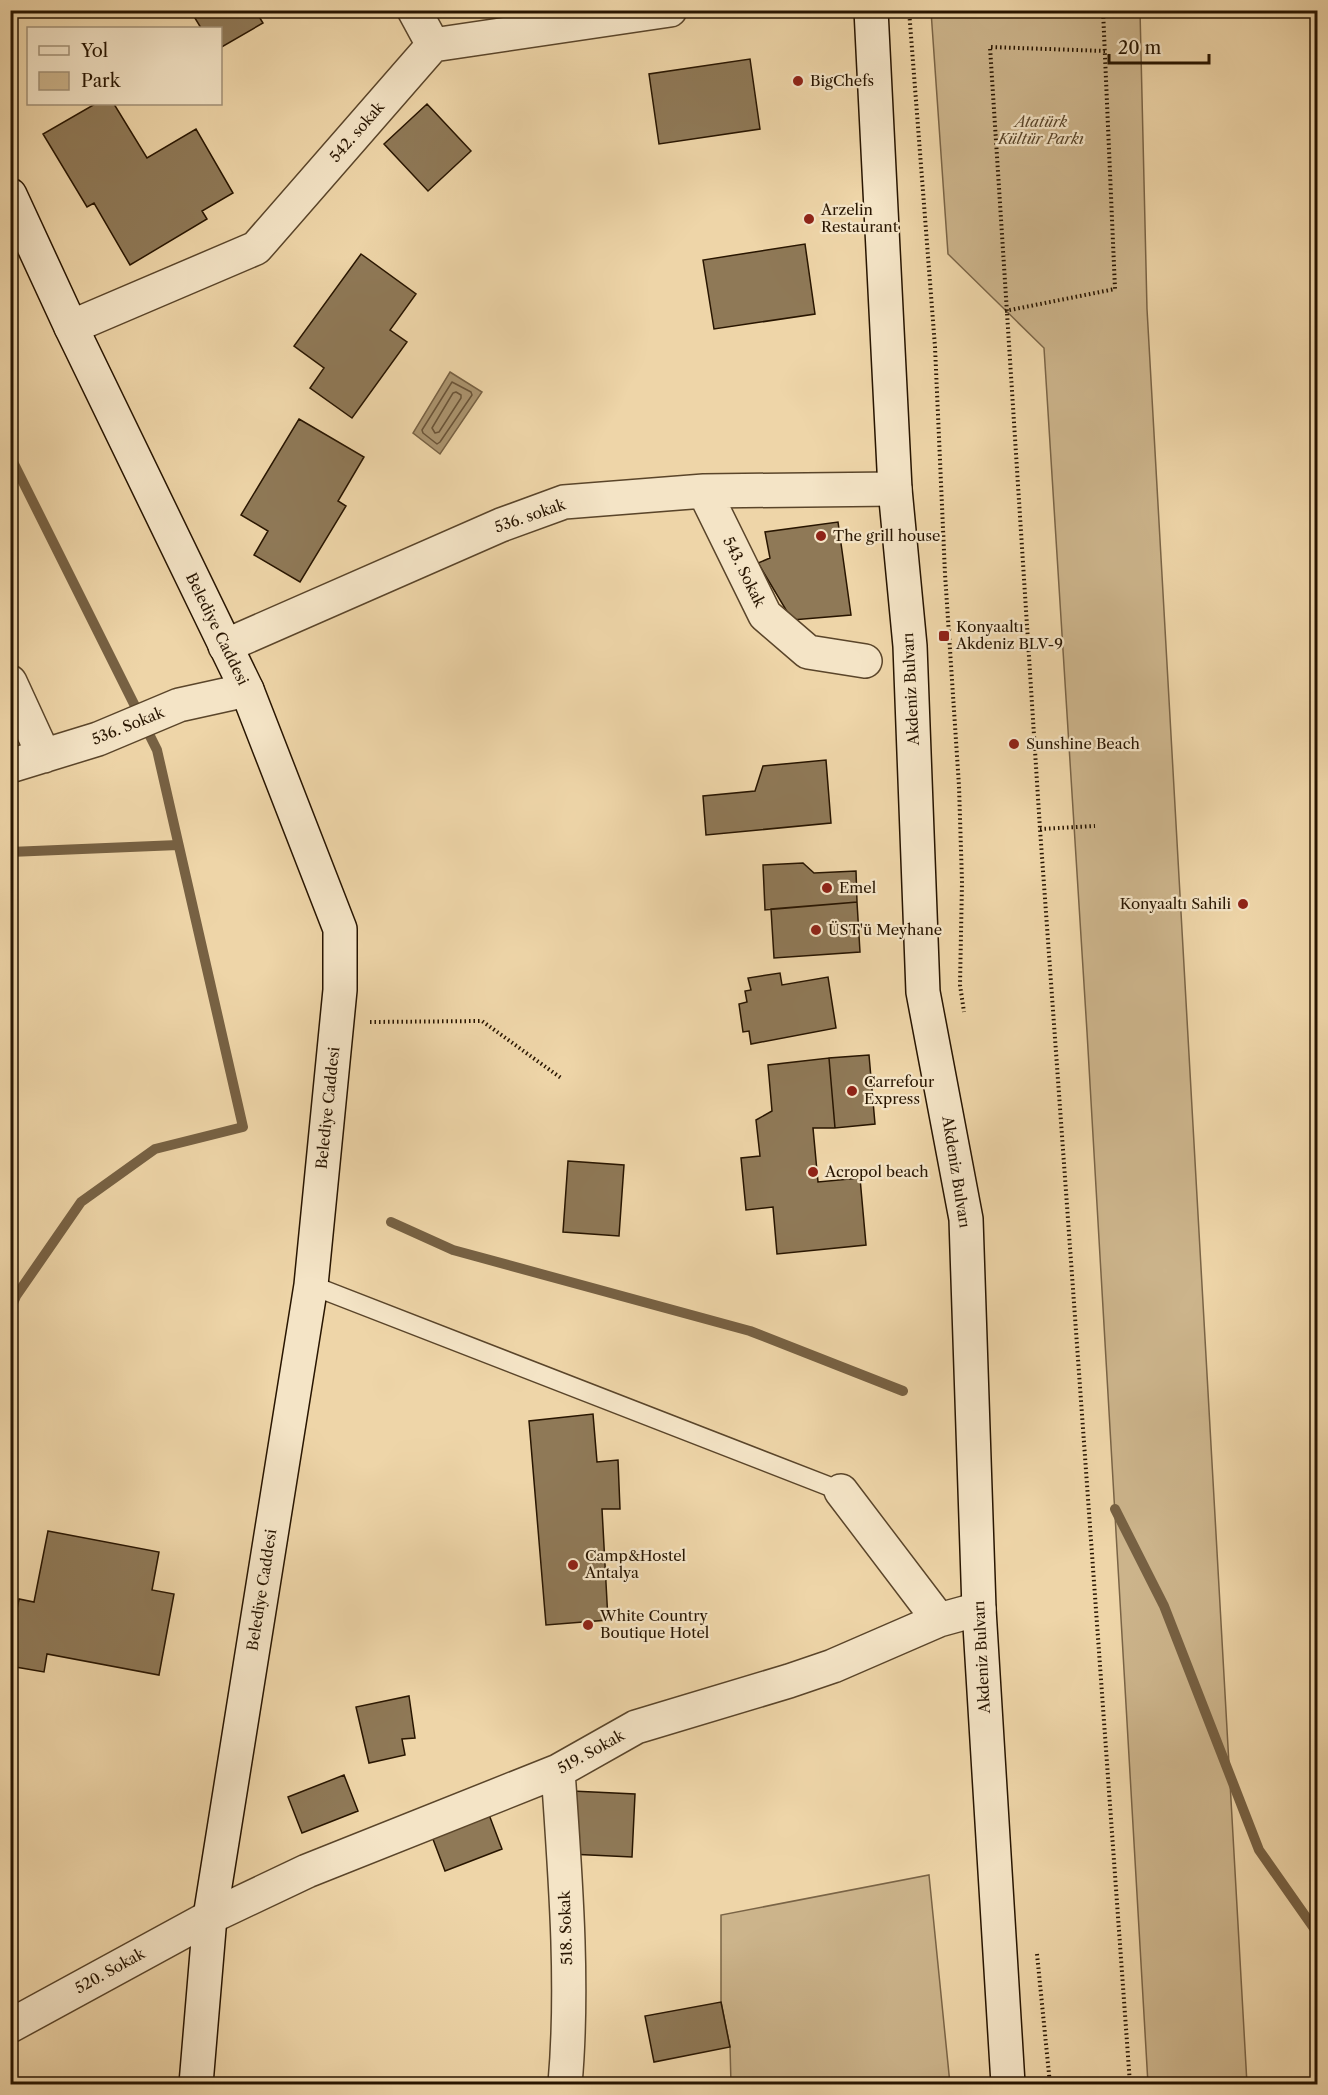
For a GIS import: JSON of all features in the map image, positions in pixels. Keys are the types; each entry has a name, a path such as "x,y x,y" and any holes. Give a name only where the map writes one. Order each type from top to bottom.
{"main road":[{"path":"414,10 433,45 670,10"},
{"name":"Akdeniz Bulvarı","path":"871,10 895,489 910,646 924,992 966,1219 979,1609 1008,2085"},
{"name":"542. sokak","path":"71,327 256,248 433,45"},
{"name":"Belediye Caddesi","path":"10,195 71,327 247,690 340,929 340,990 311,1285 210,1917 196,2085"},
{"name":"536. sokak","path":"225,646 501,525 564,502 704,491 895,489"},
{"name":"543. Sokak","path":"704,491 765,615 808,652 865,661"},
{"path":"10,682 44,756"},
{"name":"536. Sokak","path":"10,766 98,739 179,705 247,690"},
{"path":"841,1491 939,1620"},
{"name":"519. Sokak","path":"210,1917 307,1871 558,1771 636,1727 789,1681 832,1666 939,1620 979,1609"},
{"name":"518. Sokak","path":"558,1771 567,1952 565,2085"},
{"name":"520. Sokak","path":"10,2026 210,1917"}],"lane":[{"path":"311,1285 841,1491"}],"path":[{"path":"909,10 935,347 945,574 960,786 962,882 960,985 965,1017"},
{"path":"1005,311 1115,289 1103,11 1132,10"},
{"path":"1105,51 990,47 1005,311 1040,829 1130,2085"},
{"path":"1040,829 1095,826"},
{"path":"336,1022 482,1021 561,1078"},
{"path":"1036,1953 1050,2085"}],"green space":[{"name":"Atatürk Kültür Parkı","path":"931,11 1140,11 1147,309 1247,2084 1148,2084 1087,1032 1044,348 948,254"},
{"path":"929,1875 950,2084 731,2084 730,2047 721,2002 721,1915"}],"water":[{"path":"450,372 482,392 440,454 413,433"}],"building":[{"path":"190,10 255,10 263,23 222,47 222,27 200,27"},
{"path":"750,59 760,129 659,144 649,74"},
{"path":"427,104 471,151 428,191 384,144"},
{"path":"93,105 115,105 147,158 196,129 233,193 202,211 207,219 130,265 94,203 87,207 43,134"},
{"path":"805,244 815,314 714,329 703,260"},
{"path":"361,254 416,294 390,330 407,342 352,418 310,388 324,368 294,346"},
{"path":"299,419 364,457 338,501 346,506 300,582 254,555 268,531 241,515"},
{"path":"838,522 851,615 792,620 758,563 770,558 765,532"},
{"path":"826,760 831,823 706,835 703,796 755,791 763,766"},
{"path":"803,863 814,873 856,871 857,902 765,910 763,865"},
{"name":"ÜST'ü Meyhane","path":"857,902 860,952 774,958 771,909"},
{"path":"780,973 782,985 828,977 836,1028 751,1044 749,1031 743,1032 739,1004 747,1002 745,991 751,990 748,978"},
{"name":"Carrefour Express","path":"869,1055 875,1124 835,1128 829,1058"},
{"path":"829,1058 835,1128 813,1128 818,1182 860,1178 866,1245 777,1254 773,1207 746,1210 741,1158 760,1156 756,1120 772,1111 768,1065"},
{"path":"568,1161 624,1165 619,1236 563,1232"},
{"name":"Camp&Hostel Antalya","path":"593,1414 597,1462 618,1460 620,1509 602,1509 608,1620 546,1625 529,1421"},
{"path":"48,1531 159,1552 152,1590 174,1594 159,1675 47,1654 44,1672 10,1666 10,1644 19,1599 34,1602"},
{"path":"409,1696 415,1738 402,1739 405,1755 369,1763 356,1707"},
{"path":"344,1775 358,1811 302,1833 288,1797"},
{"path":"572,1791 635,1794 632,1857 569,1854"},
{"path":"488,1812 502,1849 445,1871 431,1834"},
{"path":"721,2002 730,2047 654,2062 645,2016"}],"waterway":[{"path":"10,456 157,750 243,1127 155,1149 81,1202 16,1296 10,1310"},
{"path":"10,852 178,845"},
{"path":"391,1222 453,1250 750,1331 903,1391"},
{"path":"1115,1509 1164,1606 1259,1850 1318,1934"}],"place":[{"name":"BigChefs","path":"798,81"},
{"name":"Arzelin Restaurant","path":"809,219"},
{"name":"The grill house","path":"821,536"},
{"name":"Konyaaltı Akdeniz BLV-9","path":"944,636"},
{"name":"Sunshine Beach","path":"1014,744"},
{"name":"Emel","path":"827,888"},
{"name":"Konyaaltı Sahili","path":"1243,904"},
{"name":"ÜST'ü Meyhane","path":"816,930"},
{"name":"Carrefour Express","path":"852,1091"},
{"name":"Acropol beach","path":"813,1172"},
{"name":"Camp&Hostel Antalya","path":"573,1565"},
{"name":"White Country Boutique Hotel","path":"588,1625"}]}
